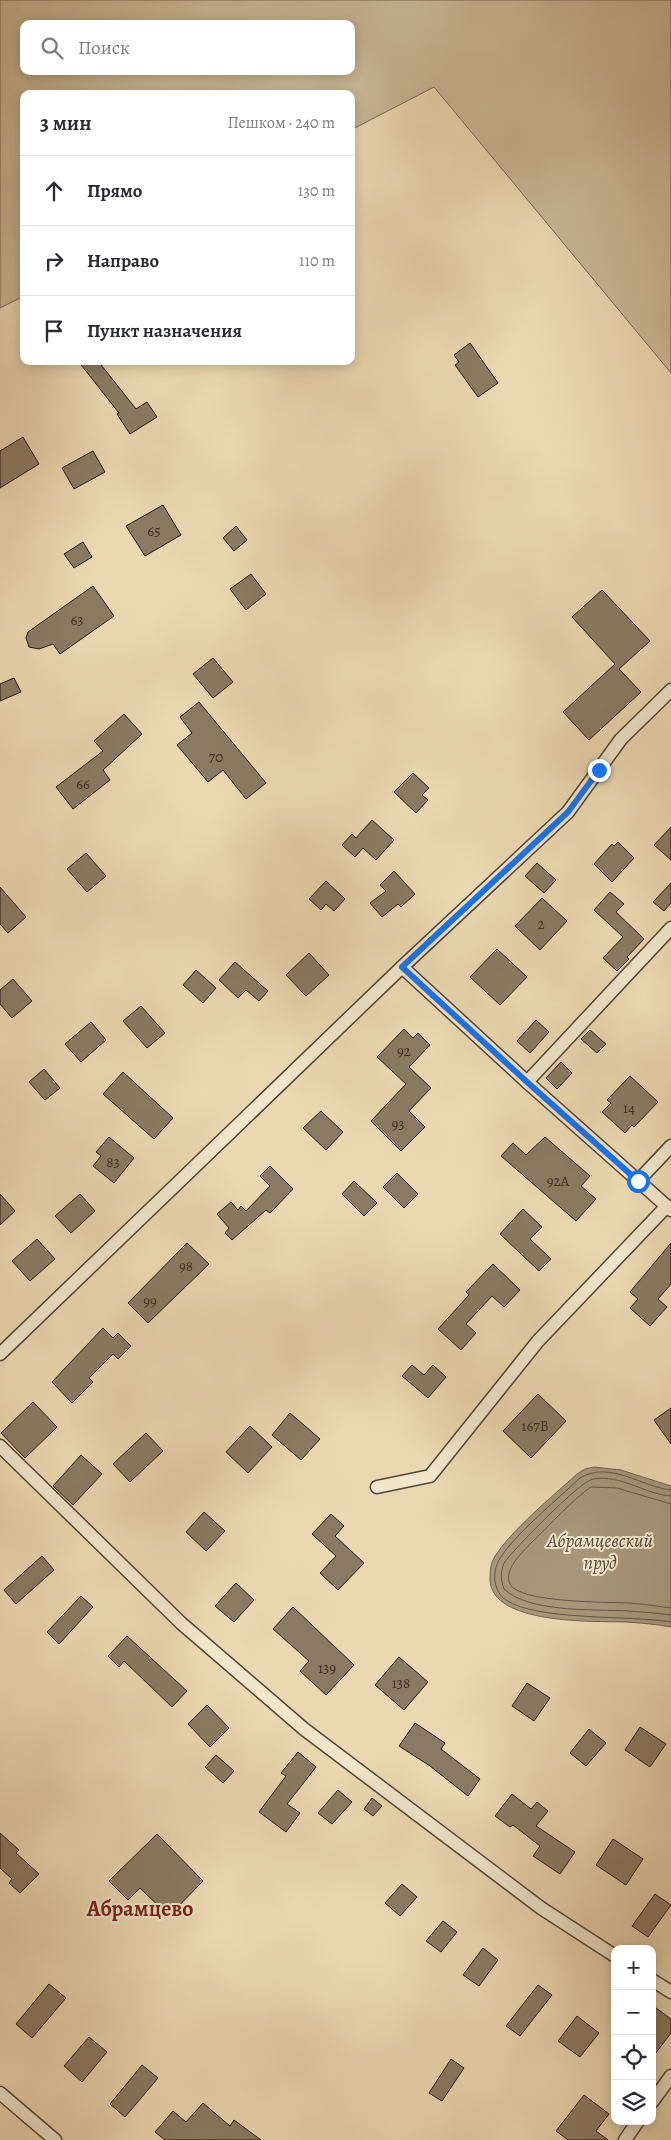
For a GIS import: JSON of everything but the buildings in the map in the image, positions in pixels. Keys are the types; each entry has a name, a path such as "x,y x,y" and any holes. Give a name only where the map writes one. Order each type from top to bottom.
{"street":[{"path":"0,1354 402,967 568,812 621,739 671,690"},
{"path":"527,1082 671,928"},
{"path":"377,1487 430,1476 538,1342 669,1208 527,1082 402,967"},
{"path":"638,1181 671,1146"},
{"path":"0,1446 174,1617 304,1729 541,1908 611,1953"},
{"path":"656,1983 671,1992"},
{"path":"656,2097 671,2076"},
{"path":"0,2094 56,2140"},
{"path":"625,2140 635,2125"}],"shaded area":[{"path":"0,0 671,0 671,373 434,87 355,128 355,90 20,90 20,298 0,308"}],"water":[{"name":"Абрамцевский пруд","path":"594,1467 621,1470 671,1486 671,1627 654,1624 547,1618 525,1613 508,1605 495,1595 490,1580 490,1569 494,1558 501,1548 532,1514 577,1474 585,1469"}],"district":[{"name":"Абрамцево","path":"140,1908"}],"route":[{"path":"599,770 568,812 402,967 638,1181"}]}
